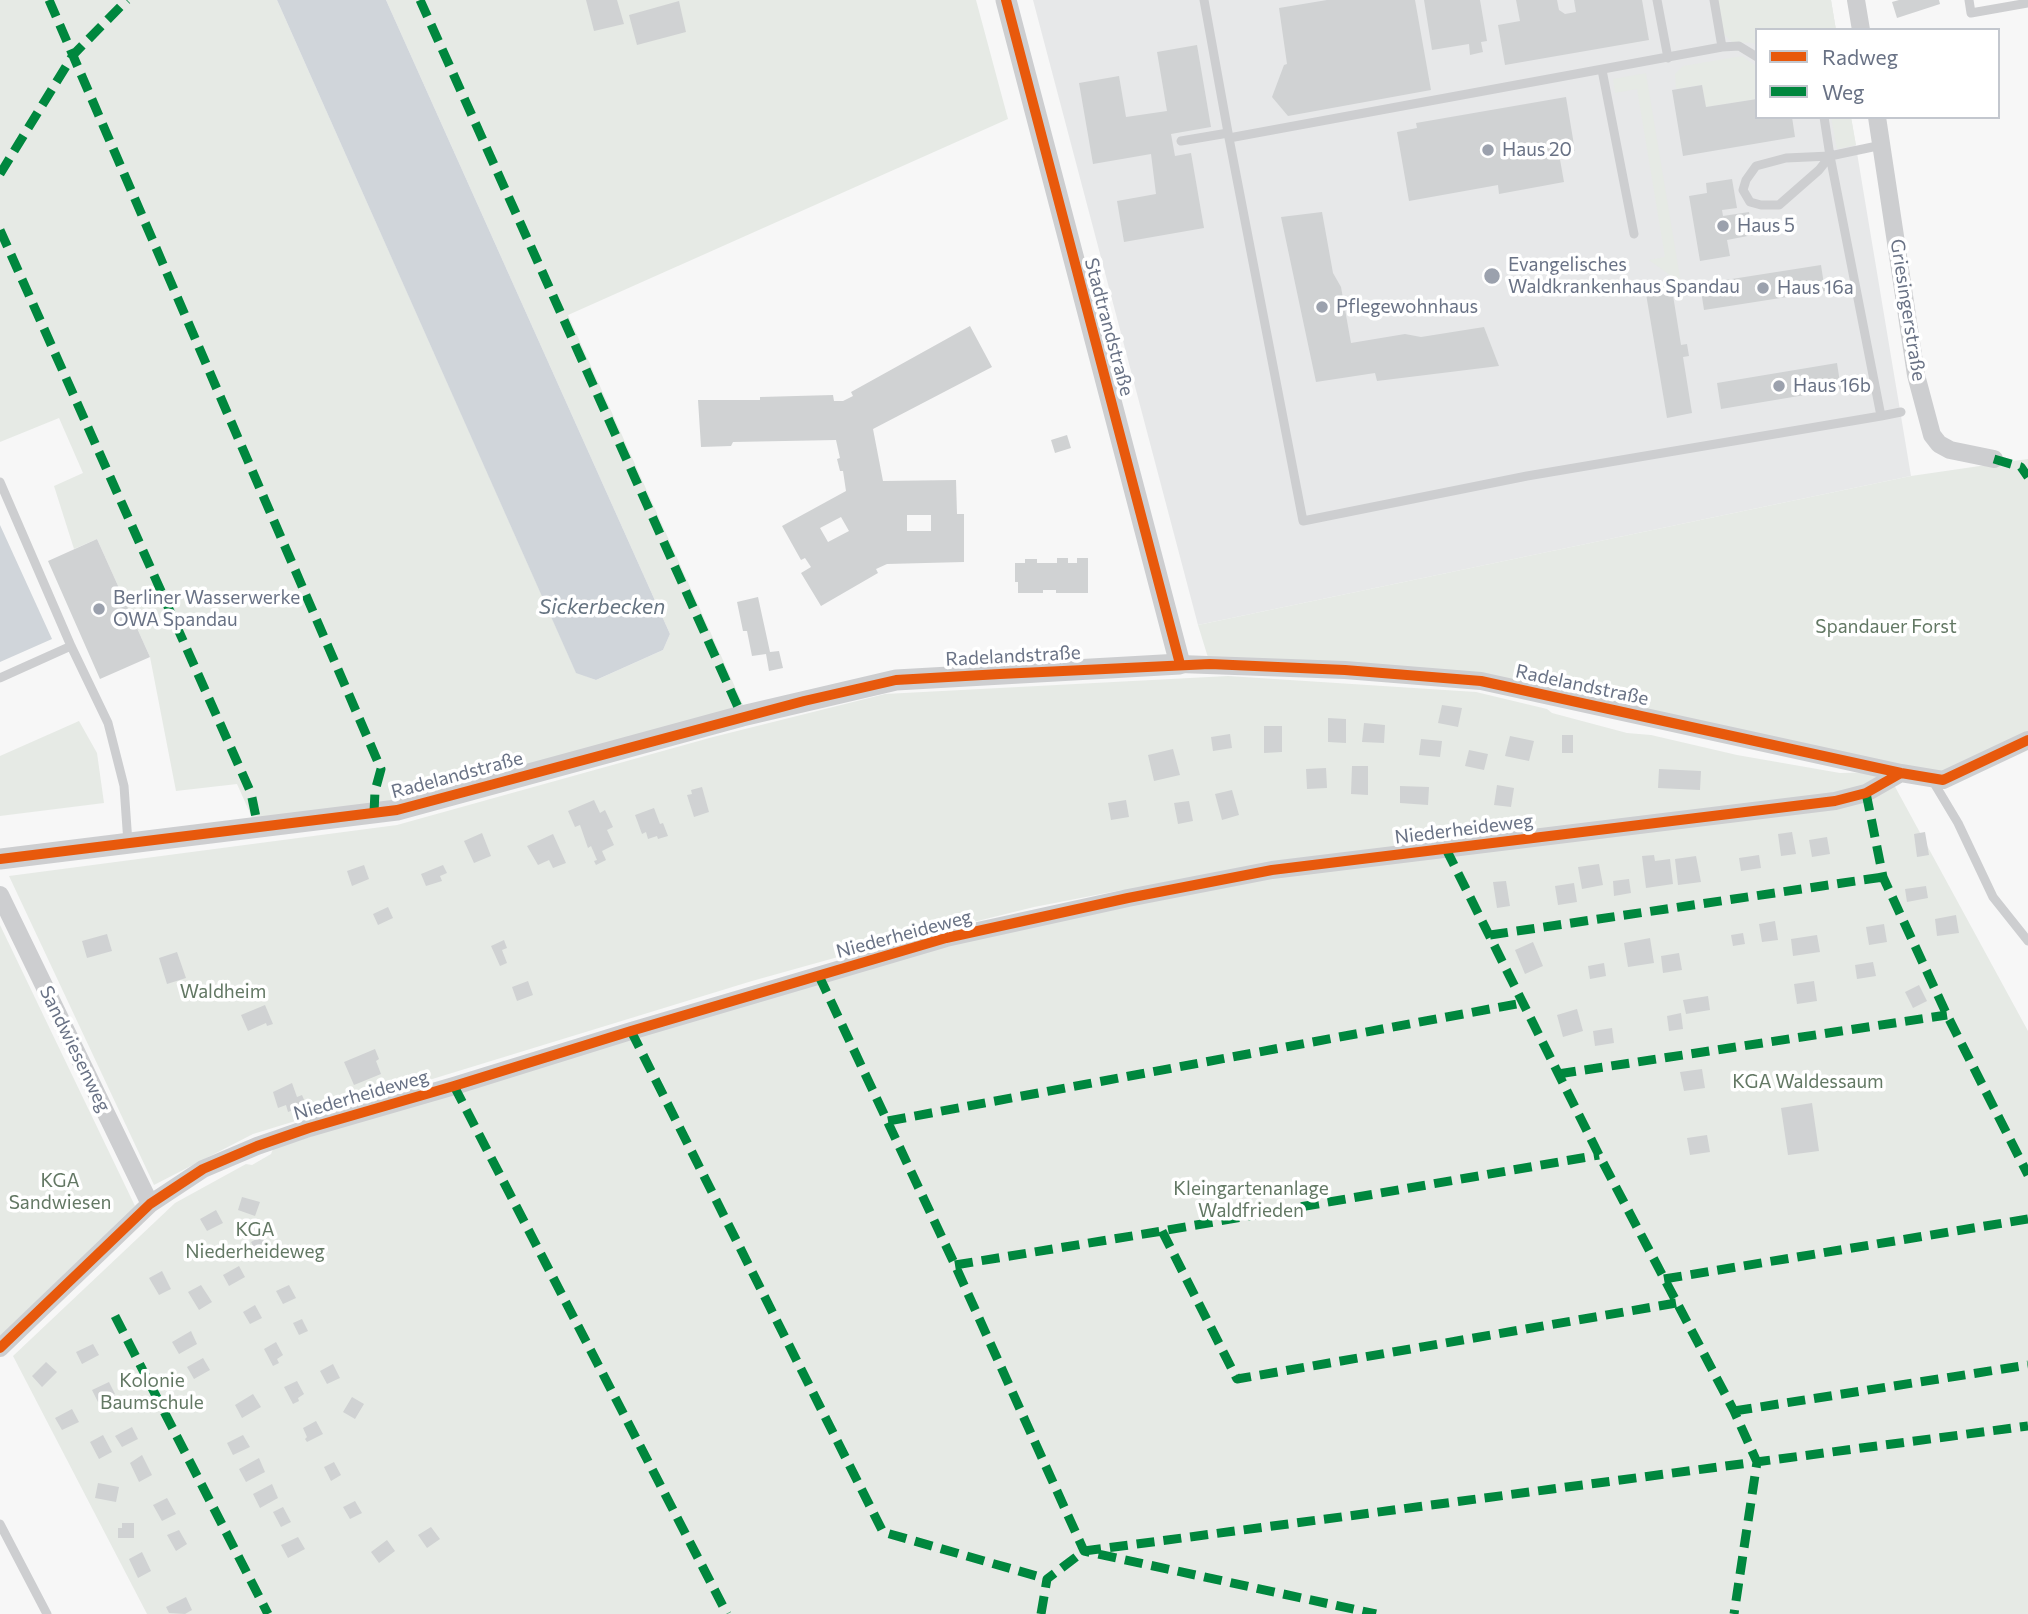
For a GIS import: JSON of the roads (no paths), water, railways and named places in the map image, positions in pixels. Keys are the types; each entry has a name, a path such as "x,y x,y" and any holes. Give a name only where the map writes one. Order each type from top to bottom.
{"street":[{"name":"Stadtrandstraße","path":"1006,0 1180,664"},
{"path":"1856,0 1861,28"},
{"name":"Griesingerstraße","path":"1877,119 1916,375 1933,435 1939,444 1950,450 1994,459"},
{"name":"Radelandstraße","path":"0,859 397,810 742,716 896,680 1180,664 1345,670 1481,681 1943,780 2028,740"},
{"name":"Niederheideweg","path":"0,1348 150,1203 203,1169 309,1128 946,938 1272,870 1835,801 1866,793 1901,773"},
{"name":"Sandwiesenweg","path":"0,895 150,1203"}],"lane":[{"path":"1204,0 1303,522 1527,476 1901,412"},
{"path":"1657,0 1668,58"},
{"path":"1714,0 1722,47"},
{"path":"1969,0 1971,12 2028,3"},
{"path":"1181,141 1229,135 1722,47 1739,46 1755,56"},
{"path":"1602,70 1634,234"},
{"path":"1824,119 1881,416"},
{"path":"1830,156 1819,170 1779,205 1750,202 1743,190 1746,180 1756,166 1786,158 1830,156 1882,145"},
{"path":"0,482 71,646 108,723 124,786 128,843"},
{"path":"0,678 71,646"},
{"path":"1931,778 1958,823 1993,897 2028,941"},
{"path":"0,1524 47,1614"}],"water":[{"name":"Sickerbecken","path":"277,0 386,0 670,634 663,650 596,680 576,673"},
{"path":"0,525 52,639 0,662"}],"place":[{"name":"Haus 20","path":"1488,150"},
{"name":"Haus 5","path":"1723,226"},
{"name":"Evangelisches Waldkrankenhaus Spandau","path":"1492,276"},
{"name":"Haus 16a","path":"1763,288"},
{"name":"Pflegewohnhaus","path":"1322,307"},
{"name":"Haus 16b","path":"1779,386"},
{"name":"Berliner Wasserwerke OWA Spandau","path":"99,609"}],"park label":[{"name":"Spandauer Forst","path":"1886,627"},
{"name":"Waldheim","path":"223,992"},
{"name":"KGA Waldessaum","path":"1808,1082"},
{"name":"KGA Sandwiesen","path":"60,1192"},
{"name":"Kleingartenanlage Waldfrieden","path":"1251,1200"},
{"name":"KGA Niederheideweg","path":"255,1241"},
{"name":"Kolonie Baumschule","path":"152,1392"}]}
